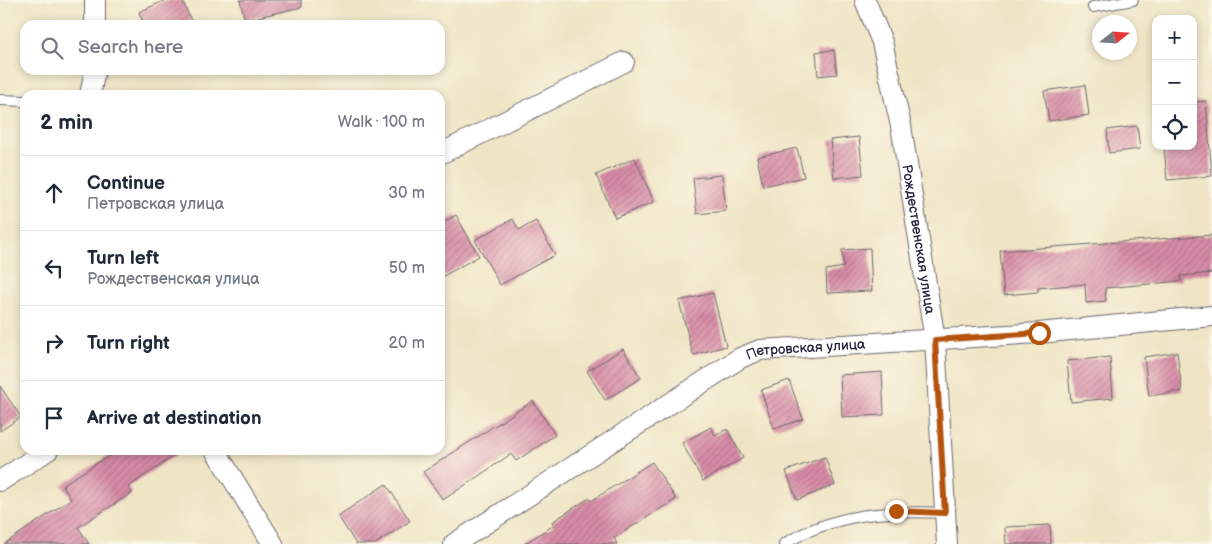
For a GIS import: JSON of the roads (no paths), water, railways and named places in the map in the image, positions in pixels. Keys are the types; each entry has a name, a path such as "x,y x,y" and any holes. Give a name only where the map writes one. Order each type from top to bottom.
{"street":[{"path":"95,0 95,20"},
{"name":"Рождественская улица","path":"865,0 882,42 901,126 935,340 947,544"},
{"path":"445,152 624,62"},
{"path":"91,90 94,75"},
{"name":"Петровская улица","path":"454,544 740,358 760,350 1039,333 1212,316"},
{"path":"0,481 40,455"},
{"path":"218,455 273,544"}],"lane":[{"path":"1093,7 1133,0"},
{"path":"0,100 20,101"},
{"path":"784,544 804,532 847,519 896,511 945,513"}]}
